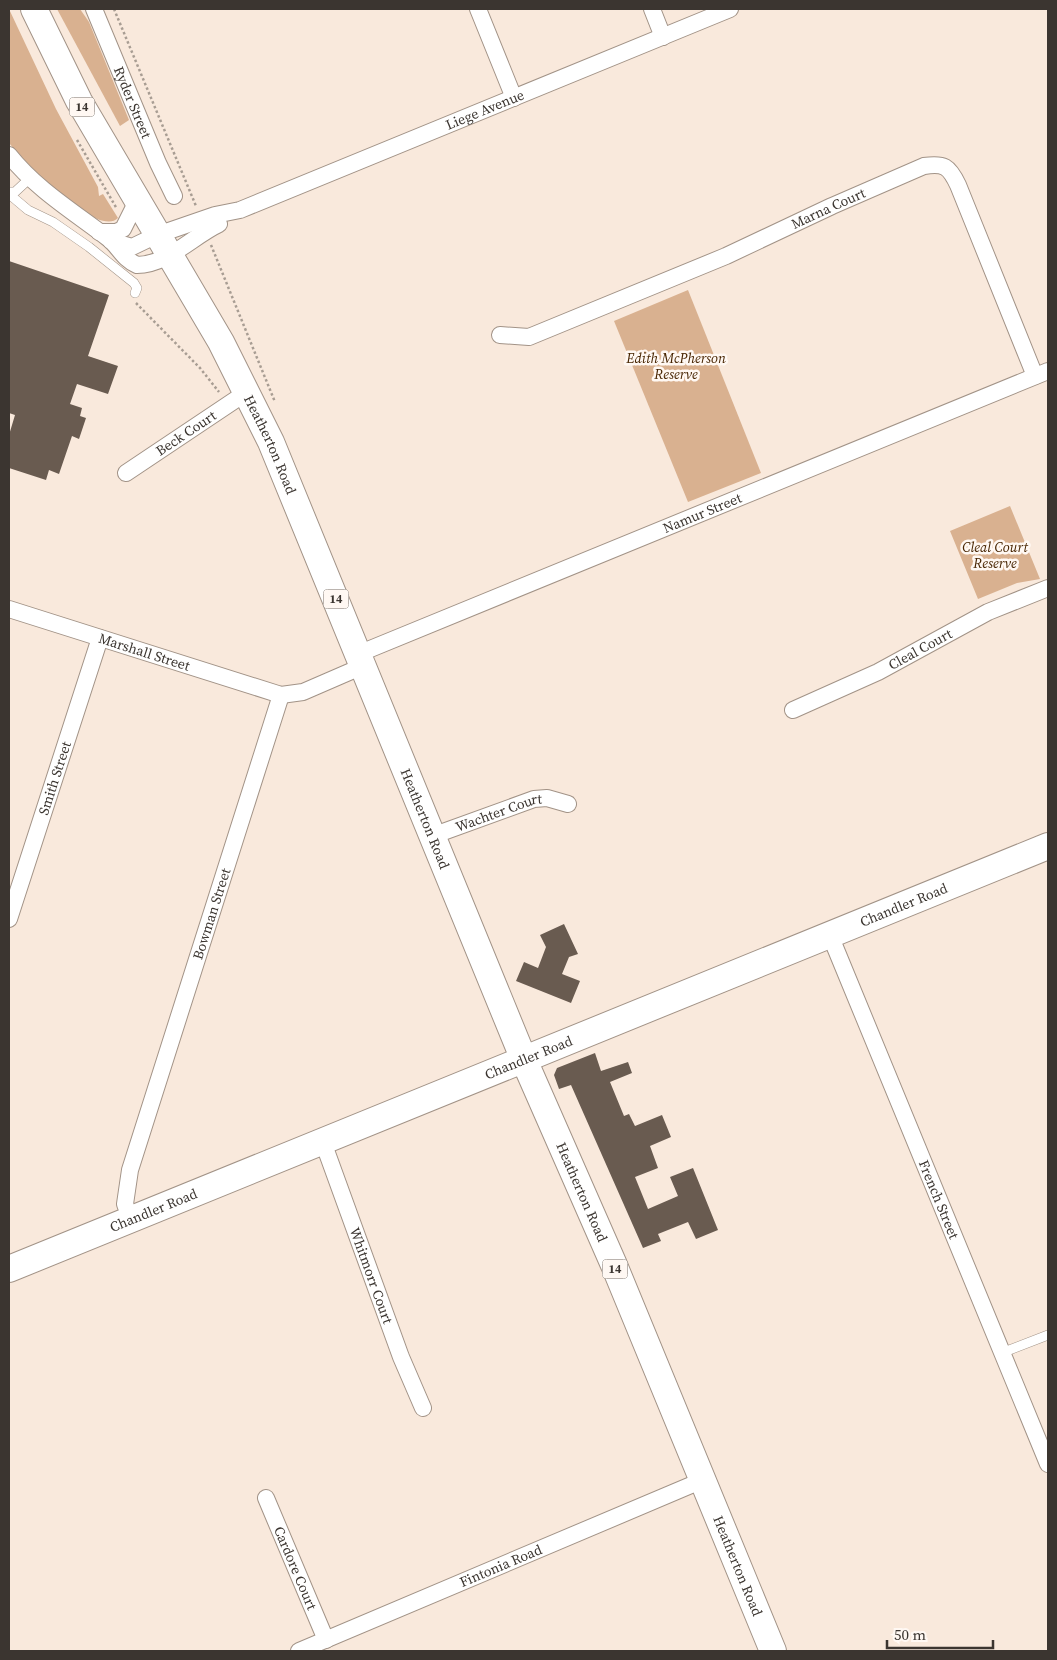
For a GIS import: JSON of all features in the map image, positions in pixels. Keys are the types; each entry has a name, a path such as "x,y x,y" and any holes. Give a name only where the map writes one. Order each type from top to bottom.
{"main road":[{"name":"Heatherton Road","path":"34,9 83,108 128,208 163,245 222,342 271,442 524,1060 614,1265 773,1651"},
{"name":"Chandler Road","path":"9,1269 130,1218 323,1142 1048,846"}],"street":[{"name":"Ryder Street","path":"94,9 158,163 174,196"},
{"path":"478,9 514,98"},
{"path":"652,9 663,37"},
{"name":"Liege Avenue","path":"163,245 205,230 240,210 730,9"},
{"path":"10,159 56,201 105,236 129,260 137,265 163,245"},
{"name":"Marna Court","path":"500,335 529,337 726,256 832,206 924,166 938,164 953,174 958,184 1042,373"},
{"path":"105,236 123,230 128,208"},
{"name":"Liege Avenue","path":"163,245 215,215 240,210"},
{"path":"105,236 132,247 163,245"},
{"name":"Namur Street","path":"360,660 1042,373"},
{"name":"Beck Court","path":"126,473 247,392"},
{"name":"Cleal Court","path":"793,710 878,672 988,612 1048,588"},
{"name":"Marshall Street","path":"9,609 282,695"},
{"name":"Smith Street","path":"9,919 100,638"},
{"path":"282,695 303,692 360,660"},
{"name":"Bowman Street","path":"130,1218 125,1204 130,1170 282,695"},
{"name":"Wachter Court","path":"432,836 503,808 534,799 548,798 568,804"},
{"name":"French Street","path":"830,935 1004,1352 1048,1464"},
{"name":"Whitmorr Court","path":"323,1142 401,1357 423,1408"},
{"name":"Fintonia Road","path":"299,1651 702,1480"},
{"name":"Cardore Court","path":"266,1498 326,1640"}],"lane":[{"path":"9,193 15,192 30,178"},
{"path":"9,193 28,210 48,219 89,247 134,283 137,288 133,295"},
{"path":"1004,1352 1048,1334"}],"path":[{"path":"114,9 194,202"},
{"path":"73,132 128,208"},
{"path":"205,230 276,405"},
{"path":"133,295 137,305 200,368 219,392"}],"green space":[{"path":"9,9 56,109 98,187 99,196 103,194 118,218 108,222 94,218 78,208 44,180 9,143"},
{"path":"57,9 80,9 89,22 129,120 120,126"},
{"name":"Edith McPherson Reserve","path":"688,290 761,473 688,502 614,321"},
{"name":"Cleal Court Reserve","path":"1010,506 1040,579 1017,583 978,599 950,531"}],"building":[{"path":"9,261 109,295 88,356 118,366 108,394 77,384 70,404 82,408 80,416 86,418 79,439 72,436 59,474 49,470 46,480 9,468 9,435 15,415 9,413"},
{"path":"564,924 578,954 569,957 562,974 580,981 571,1003 516,981 524,962 538,968 546,947 540,935"},
{"path":"595,1053 601,1071 628,1062 632,1073 610,1082 624,1116 629,1114 635,1126 662,1115 671,1137 650,1146 658,1168 635,1177 648,1209 678,1196 670,1177 693,1168 718,1230 696,1239 688,1222 658,1234 661,1241 643,1248 571,1085 559,1089 554,1075 557,1068"}]}
